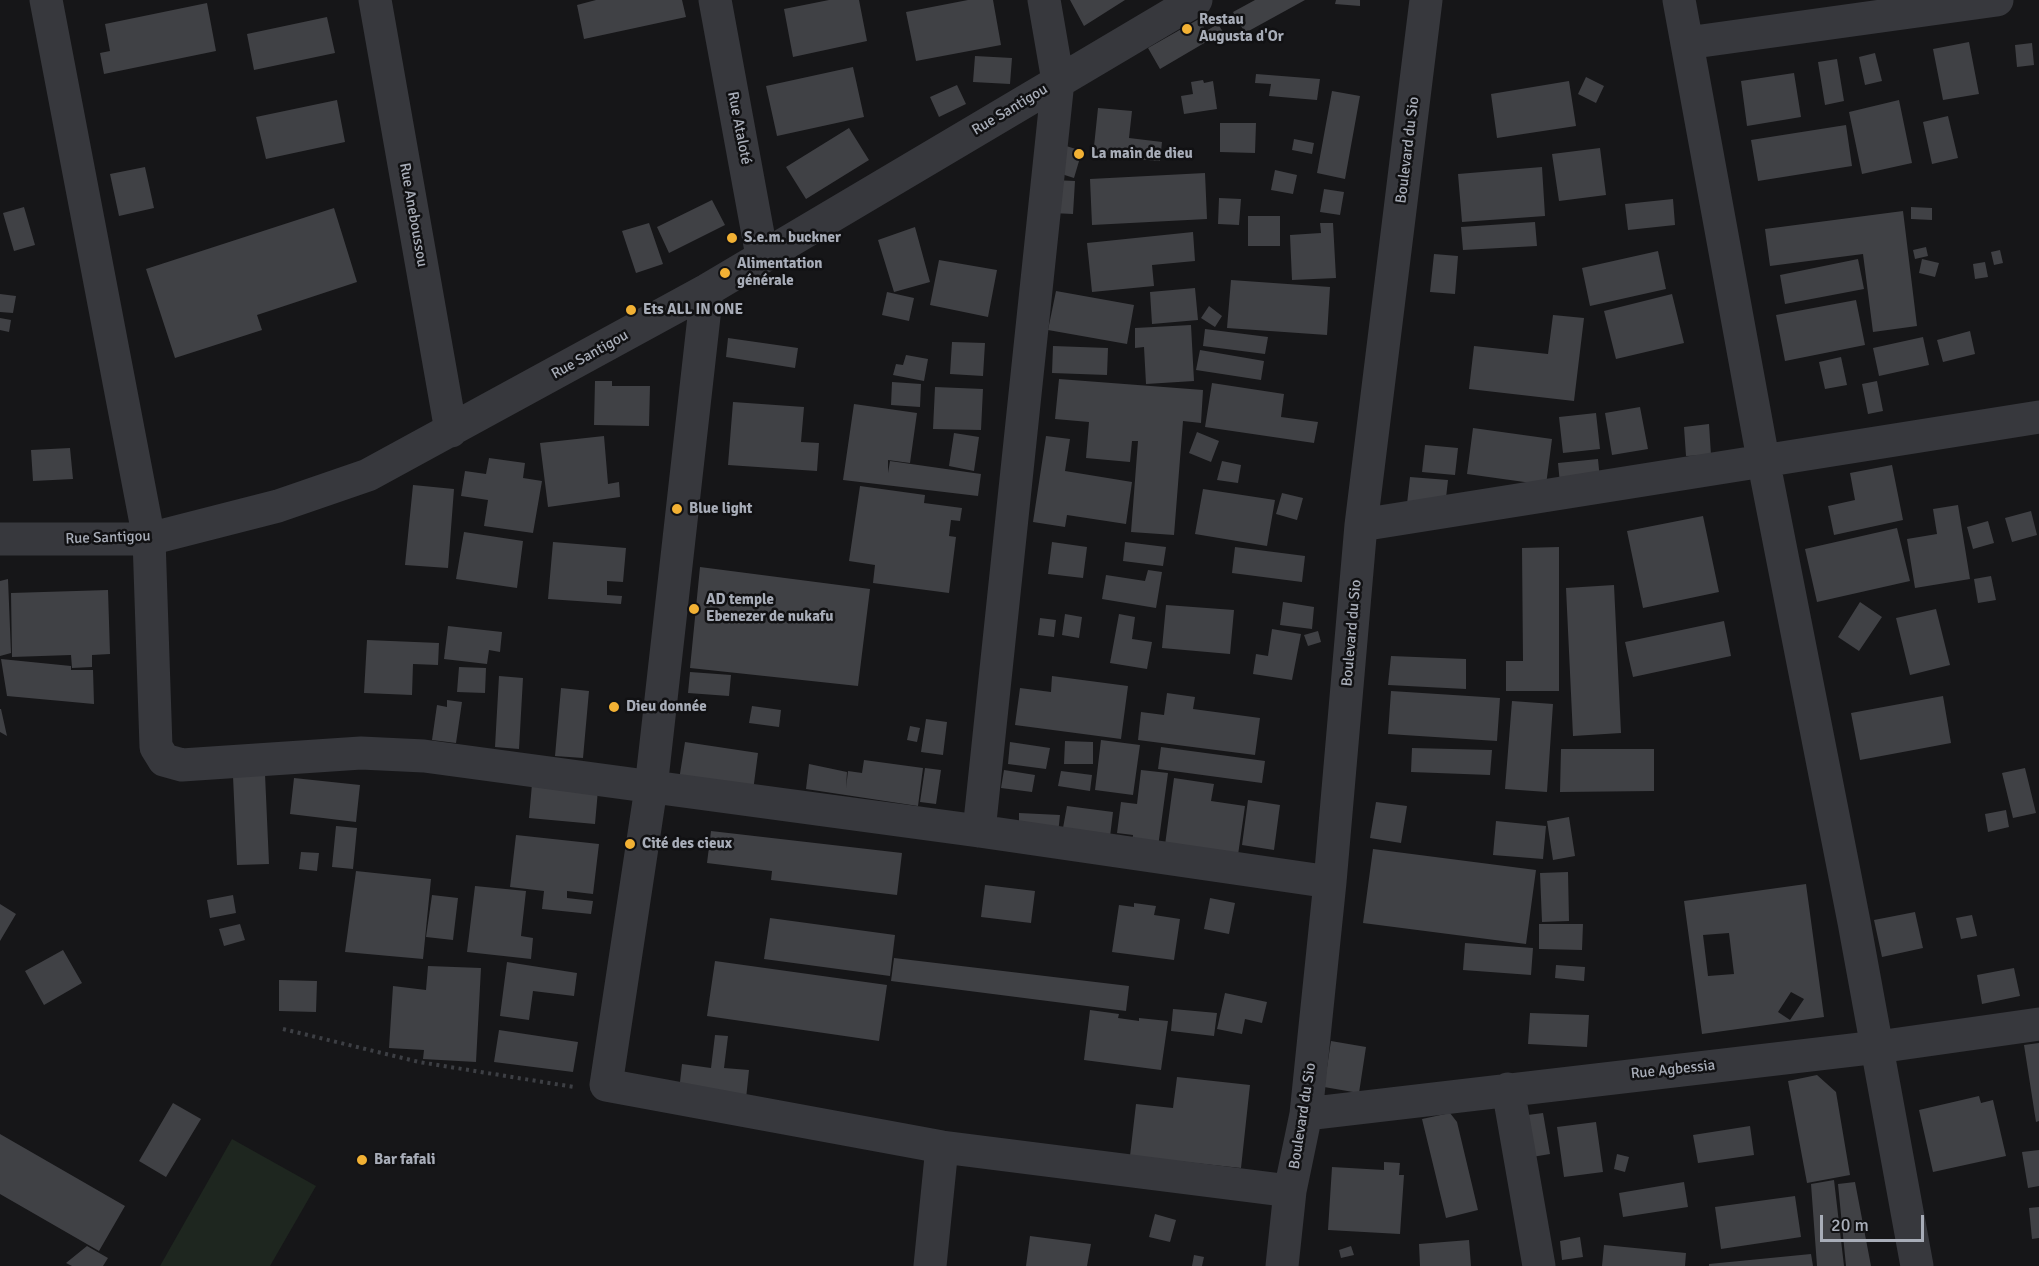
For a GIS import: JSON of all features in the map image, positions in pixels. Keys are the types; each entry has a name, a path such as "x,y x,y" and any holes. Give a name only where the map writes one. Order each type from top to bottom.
{"street":[{"path":"46,0 149,539 156,747 164,760 182,765 361,753 424,756 979,831 1330,882"},
{"name":"Rue Aneboussou","path":"375,0 451,431"},
{"name":"Rue Ataloté","path":"715,0 762,256"},
{"path":"979,831 1058,81 1044,0"},
{"name":"Rue Santigou","path":"0,539 149,539 278,506 356,479 451,431 707,290 1196,0"},
{"name":"Boulevard du Sio","path":"1282,1266 1290,1191 1306,1114 1330,882 1361,525 1426,0"},
{"path":"1679,0 1763,459 1878,1047 1917,1266"},
{"path":"1687,43 1997,0"},
{"path":"707,290 651,788 606,1085 942,1147 1290,1191"},
{"path":"1361,525 1763,459 2039,417"},
{"name":"Rue Agbessia","path":"1306,1114 1878,1047 2039,1024"},
{"path":"1508,1089 1539,1266"},
{"path":"930,1266 942,1147"}],"path":[{"path":"283,1029 419,1062 577,1088 606,1085"}],"shaded area":[{"path":"232,1139 316,1186 270,1266 160,1266"}],"building":[{"path":"596,0 682,0 686,17 584,39 577,5"},
{"path":"829,0 859,0 867,41 793,57 784,9"},
{"path":"968,0 993,0 1001,45 916,61 906,12"},
{"path":"1070,0 1125,0 1084,26"},
{"path":"1255,0 1305,0 1245,33 1233,12"},
{"path":"1336,0 1360,0 1360,6 1335,4"},
{"path":"207,3 216,51 104,74 100,53 110,51 105,24"},
{"path":"327,17 335,53 254,70 247,34"},
{"path":"1199,19 1206,31 1218,24 1223,32 1160,69 1148,48"},
{"path":"1969,42 1979,94 1943,100 1933,49"},
{"path":"2032,43 2034,65 2017,67 2015,45"},
{"path":"1875,53 1882,81 1865,85 1859,57"},
{"path":"975,56 1012,58 1010,84 973,82"},
{"path":"1837,59 1844,101 1825,105 1818,62"},
{"path":"853,67 864,117 777,136 766,86"},
{"path":"1794,73 1801,117 1747,126 1741,81"},
{"path":"1256,74 1320,79 1317,100 1269,96 1271,84 1255,83"},
{"path":"1586,77 1604,86 1596,103 1578,94"},
{"path":"1203,80 1204,83 1213,81 1217,109 1184,114 1181,96 1193,94 1191,82"},
{"path":"1569,81 1576,126 1497,138 1491,94"},
{"path":"957,85 966,104 939,117 930,97"},
{"path":"1332,91 1360,96 1345,179 1317,173"},
{"path":"337,100 345,142 266,159 256,117"},
{"path":"1899,100 1912,163 1862,174 1849,112"},
{"path":"1098,108 1132,111 1129,138 1162,142 1160,161 1093,156"},
{"path":"1948,116 1958,158 1932,164 1923,122"},
{"path":"1220,123 1256,123 1255,153 1220,152"},
{"path":"1846,125 1852,166 1758,181 1751,140"},
{"path":"849,128 869,160 806,199 786,167"},
{"path":"1294,139 1314,143 1312,154 1292,150"},
{"path":"1060,144 1082,151 1074,178 1052,171"},
{"path":"1600,148 1606,195 1559,201 1552,154"},
{"path":"145,167 154,208 119,216 110,174"},
{"path":"1542,167 1545,216 1462,222 1458,174"},
{"path":"1275,170 1297,175 1293,194 1271,190"},
{"path":"1205,173 1207,219 1092,225 1090,179"},
{"path":"1053,180 1075,181 1073,214 1052,213"},
{"path":"1324,189 1344,192 1340,215 1320,212"},
{"path":"1219,198 1241,199 1239,225 1218,224"},
{"path":"1673,199 1675,225 1628,230 1625,204"},
{"path":"712,200 725,225 669,253 657,227"},
{"path":"24,207 35,245 14,251 3,213"},
{"path":"1911,207 1932,208 1932,220 1911,219"},
{"path":"334,208 357,282 257,315 262,330 175,358 146,269"},
{"path":"1903,211 1917,326 1873,332 1863,254 1770,266 1765,229"},
{"path":"1248,216 1280,216 1280,246 1248,246"},
{"path":"1535,222 1537,246 1463,250 1461,227"},
{"path":"649,223 663,264 636,273 622,231"},
{"path":"1320,223 1333,223 1336,278 1292,280 1290,235 1321,233"},
{"path":"915,227 930,282 894,292 878,240"},
{"path":"1193,232 1195,261 1152,265 1154,286 1092,292 1087,243"},
{"path":"1926,247 1928,256 1915,259 1913,250"},
{"path":"2000,250 2003,263 1994,265 1991,252"},
{"path":"1658,251 1666,289 1590,306 1582,268"},
{"path":"1434,254 1458,256 1455,294 1430,292"},
{"path":"1858,259 1864,289 1785,304 1780,275"},
{"path":"1922,259 1939,263 1935,277 1919,273"},
{"path":"939,260 997,270 988,317 930,305"},
{"path":"1985,262 1988,277 1975,279 1973,264"},
{"path":"1231,280 1330,287 1327,335 1227,328"},
{"path":"1195,288 1198,320 1152,324 1150,292"},
{"path":"1056,291 1134,305 1127,344 1048,330"},
{"path":"887,292 914,298 909,321 882,315"},
{"path":"0,294 16,296 13,313 0,312"},
{"path":"1672,294 1684,343 1616,359 1604,311"},
{"path":"1856,300 1865,345 1785,361 1776,315"},
{"path":"1209,306 1222,316 1215,327 1201,318"},
{"path":"1553,315 1584,318 1574,401 1469,389 1474,346 1548,354"},
{"path":"0,318 11,320 9,332 0,330"},
{"path":"1191,325 1194,381 1146,384 1144,347 1135,348 1135,328"},
{"path":"1205,329 1268,337 1265,354 1203,346"},
{"path":"1970,331 1975,354 1943,362 1937,340"},
{"path":"1923,337 1929,365 1879,376 1873,348"},
{"path":"728,338 798,348 795,368 726,357"},
{"path":"952,342 985,343 983,376 950,374"},
{"path":"1053,346 1108,348 1107,375 1052,373"},
{"path":"1200,350 1264,361 1261,380 1196,370"},
{"path":"906,355 928,359 924,381 893,375 896,364 903,365"},
{"path":"1841,357 1847,385 1825,389 1819,362"},
{"path":"1059,379 1203,390 1201,423 1183,421 1174,535 1131,532 1138,441 1132,441 1130,462 1086,458 1089,422 1055,419"},
{"path":"595,381 612,381 612,386 650,386 649,426 594,425"},
{"path":"1877,381 1883,411 1868,414 1862,384"},
{"path":"892,382 921,384 920,407 891,405"},
{"path":"1212,383 1284,394 1281,417 1318,422 1314,443 1205,427"},
{"path":"935,387 983,389 981,430 933,429"},
{"path":"733,402 804,407 801,442 819,443 817,471 728,465"},
{"path":"854,404 917,413 910,463 888,460 888,473 890,461 981,474 978,496 843,480"},
{"path":"1640,407 1648,449 1612,455 1605,413"},
{"path":"1596,413 1600,449 1563,453 1559,417"},
{"path":"1709,424 1711,455 1686,456 1684,427"},
{"path":"1473,428 1552,439 1546,485 1467,474"},
{"path":"1197,432 1219,441 1211,462 1189,453"},
{"path":"954,433 979,437 974,471 949,466"},
{"path":"604,436 608,484 619,482 620,497 548,507 540,443"},
{"path":"1046,436 1070,439 1065,471 1132,482 1126,524 1067,515 1065,527 1033,522"},
{"path":"1425,445 1458,448 1455,475 1422,472"},
{"path":"70,448 73,479 33,481 31,450"},
{"path":"489,458 525,463 523,478 542,481 533,533 484,526 488,500 461,496 465,471 486,474"},
{"path":"1598,459 1600,480 1560,484 1558,463"},
{"path":"1222,461 1241,465 1238,483 1217,480"},
{"path":"1892,465 1903,520 1834,535 1828,506 1855,500 1850,473"},
{"path":"1410,477 1448,480 1445,507 1407,504"},
{"path":"413,485 454,489 448,568 405,565"},
{"path":"860,486 925,495 924,503 962,508 960,521 951,520 949,536 956,537 949,593 873,583 875,565 849,561"},
{"path":"1203,489 1275,500 1267,546 1195,534"},
{"path":"1282,493 1303,498 1297,520 1276,514"},
{"path":"1958,505 1970,579 1915,588 1907,539 1937,534 1933,509"},
{"path":"2031,511 2037,535 2012,542 2005,518"},
{"path":"1703,516 1719,592 1643,608 1627,531"},
{"path":"1988,521 1994,543 1973,549 1967,527"},
{"path":"1897,528 1910,581 1817,602 1805,549"},
{"path":"464,532 523,541 517,588 456,579"},
{"path":"553,542 626,548 623,582 607,581 607,595 622,596 621,604 548,599"},
{"path":"1052,542 1087,547 1083,578 1048,574"},
{"path":"1125,542 1166,547 1163,566 1123,561"},
{"path":"1235,547 1305,556 1302,582 1232,573"},
{"path":"1559,547 1559,691 1506,691 1506,661 1523,661 1522,548"},
{"path":"700,567 870,589 858,686 690,668"},
{"path":"1148,570 1162,572 1156,608 1102,599 1106,575 1145,581"},
{"path":"1991,576 1996,600 1978,603 1974,579"},
{"path":"8,579 11,653 0,656 0,581"},
{"path":"1614,585 1621,733 1573,736 1566,588"},
{"path":"108,590 110,654 92,655 92,667 72,668 71,655 12,657 11,593"},
{"path":"1283,602 1314,607 1312,629 1280,625"},
{"path":"1860,602 1882,617 1859,651 1838,637"},
{"path":"1166,605 1234,610 1230,654 1162,648"},
{"path":"1936,609 1950,665 1910,675 1896,618"},
{"path":"1065,614 1082,617 1079,638 1062,635"},
{"path":"1119,614 1135,617 1132,639 1152,642 1147,669 1110,663"},
{"path":"1040,618 1056,620 1054,637 1038,635"},
{"path":"1724,621 1731,656 1633,677 1625,642"},
{"path":"448,626 502,632 500,652 489,650 487,664 444,659"},
{"path":"1272,629 1301,634 1292,680 1253,674 1256,654 1268,656"},
{"path":"1318,631 1321,642 1308,646 1304,635"},
{"path":"367,640 439,643 438,665 413,664 412,695 364,693"},
{"path":"1391,656 1466,659 1466,689 1388,685"},
{"path":"1,659 71,666 71,670 93,670 94,704 7,696"},
{"path":"459,667 486,668 485,693 457,692"},
{"path":"690,672 731,675 729,696 688,693"},
{"path":"499,676 523,678 519,749 495,747"},
{"path":"1052,676 1128,686 1121,739 1015,725 1020,688 1051,692"},
{"path":"561,688 589,691 583,758 555,756"},
{"path":"1391,691 1500,698 1497,741 1388,734"},
{"path":"1167,693 1195,697 1193,709 1260,718 1255,755 1138,740 1141,712 1164,715"},
{"path":"1943,696 1951,743 1860,760 1851,713"},
{"path":"447,700 462,702 456,743 432,740 437,705 447,707"},
{"path":"1512,701 1553,704 1547,792 1505,789"},
{"path":"752,706 781,710 779,727 749,723"},
{"path":"1,709 7,736 0,732"},
{"path":"926,719 947,722 943,755 921,752"},
{"path":"910,726 920,728 917,742 907,740"},
{"path":"1101,740 1140,745 1133,795 1095,790"},
{"path":"1065,741 1093,742 1093,764 1064,764"},
{"path":"685,742 758,753 753,791 679,780"},
{"path":"1010,742 1050,748 1046,769 1008,764"},
{"path":"1161,747 1265,761 1262,783 1158,769"},
{"path":"1412,748 1492,750 1490,775 1411,772"},
{"path":"1561,749 1654,749 1654,791 1560,792"},
{"path":"864,760 923,768 918,806 806,789 809,764 847,772 846,788 848,771 862,773"},
{"path":"925,768 941,770 936,804 920,802"},
{"path":"2025,768 2036,813 2013,818 2002,773"},
{"path":"1004,770 1035,775 1032,792 1001,788"},
{"path":"1141,770 1168,773 1158,847 1132,844 1133,835 1117,833 1121,802 1137,804"},
{"path":"1061,771 1092,775 1090,791 1058,786"},
{"path":"265,774 269,864 237,865 233,776"},
{"path":"294,778 360,785 356,822 290,814"},
{"path":"1174,778 1214,784 1211,801 1245,806 1238,855 1165,845"},
{"path":"532,784 598,790 595,824 529,818"},
{"path":"1248,800 1280,805 1274,850 1242,845"},
{"path":"1376,802 1407,806 1401,843 1370,838"},
{"path":"1067,806 1113,812 1109,845 1061,839"},
{"path":"2006,810 2009,827 1988,832 1985,814"},
{"path":"1019,813 1060,815 1058,834 1019,832"},
{"path":"1569,817 1575,856 1553,860 1547,821"},
{"path":"1496,821 1546,826 1543,859 1493,855"},
{"path":"336,826 357,828 353,869 332,867"},
{"path":"711,831 902,853 897,895 771,880 772,871 707,863"},
{"path":"516,835 599,844 593,894 567,891 567,898 593,901 591,914 542,909 544,891 510,887"},
{"path":"1373,849 1536,870 1526,944 1363,923"},
{"path":"301,852 319,853 317,871 299,869"},
{"path":"356,871 431,879 423,959 345,952"},
{"path":"1568,872 1569,921 1542,922 1540,873"},
{"path":"1806,884 1824,1017 1702,1034 1684,901","holes":["1729,933 1734,974 1708,976 1703,935","1791,992 1804,999 1790,1020 1778,1012"]},
{"path":"985,885 1035,891 1031,923 981,917"},
{"path":"475,886 526,891 521,936 533,938 531,959 467,952"},
{"path":"233,895 236,913 210,918 207,900"},
{"path":"432,895 458,898 453,940 426,937"},
{"path":"1210,898 1235,903 1229,934 1204,929"},
{"path":"1134,903 1156,906 1154,915 1180,919 1174,960 1112,952 1119,905 1134,907"},
{"path":"0,904 16,914 0,941"},
{"path":"1915,912 1923,948 1882,957 1874,920"},
{"path":"1972,915 1977,936 1961,939 1956,918"},
{"path":"770,918 895,935 890,976 764,959"},
{"path":"240,924 245,940 224,946 219,929"},
{"path":"1539,924 1583,924 1582,950 1539,949"},
{"path":"1465,943 1533,948 1531,975 1463,970"},
{"path":"63,950 82,983 44,1005 25,971"},
{"path":"894,958 1129,986 1126,1011 891,981"},
{"path":"715,961 887,985 879,1041 707,1016"},
{"path":"507,962 577,973 574,996 533,991 529,1020 500,1016"},
{"path":"1556,965 1585,967 1584,981 1555,978"},
{"path":"428,966 481,968 476,1062 423,1059 424,1050 389,1048 393,986 426,990"},
{"path":"2014,968 2020,996 1982,1004 1977,975"},
{"path":"279,980 317,981 316,1012 279,1011"},
{"path":"1225,993 1267,1002 1262,1023 1245,1019 1242,1034 1217,1029"},
{"path":"1173,1009 1217,1013 1214,1036 1171,1031"},
{"path":"1090,1010 1119,1014 1118,1018 1139,1021 1139,1018 1168,1021 1161,1070 1084,1060"},
{"path":"1530,1013 1589,1015 1587,1047 1528,1044"},
{"path":"499,1030 578,1042 573,1072 494,1062"},
{"path":"715,1035 728,1036 724,1068 749,1070 746,1099 679,1091 682,1064 711,1068"},
{"path":"1331,1041 1366,1047 1359,1093 1324,1087"},
{"path":"2039,1043 2039,1121 2036,1122 2024,1045"},
{"path":"1817,1075 1836,1092 1850,1175 1807,1183 1788,1081"},
{"path":"1177,1077 1250,1085 1241,1168 1130,1156 1136,1104 1173,1108"},
{"path":"1979,1096 1981,1103 1993,1100 2006,1156 1933,1172 1919,1110"},
{"path":"173,1103 201,1119 166,1177 139,1161"},
{"path":"1450,1113 1457,1122 1478,1210 1446,1218 1422,1119"},
{"path":"1543,1113 1550,1154 1526,1158 1520,1116"},
{"path":"1596,1122 1603,1172 1564,1177 1557,1127"},
{"path":"1750,1126 1754,1155 1698,1163 1693,1135"},
{"path":"0,1134 125,1206 99,1251 0,1194"},
{"path":"2039,1150 2039,1186 2028,1188 2022,1152"},
{"path":"1617,1154 1629,1157 1625,1172 1614,1169"},
{"path":"1384,1162 1400,1163 1399,1175 1404,1175 1400,1234 1328,1230 1332,1167 1384,1170"},
{"path":"1834,1180 1844,1266 1817,1266 1811,1184"},
{"path":"1684,1182 1688,1207 1623,1217 1619,1193"},
{"path":"1855,1182 1871,1266 1846,1266 1838,1184"},
{"path":"1795,1196 1801,1237 1721,1249 1715,1207"},
{"path":"2039,1207 2039,1238 2032,1239 2029,1208"},
{"path":"1155,1214 1176,1220 1170,1242 1149,1237"},
{"path":"1030,1236 1091,1244 1087,1266 1026,1266"},
{"path":"1580,1237 1583,1257 1562,1260 1560,1241"},
{"path":"1469,1240 1471,1266 1420,1266 1419,1244"},
{"path":"1604,1245 1686,1253 1685,1266 1602,1266"},
{"path":"87,1246 108,1258 103,1266 72,1266 66,1263"},
{"path":"1351,1246 1354,1255 1341,1258 1339,1250"},
{"path":"1811,1254 1813,1266 1709,1266 1709,1264"},
{"path":"1194,1255 1204,1257 1202,1266 1192,1266"}],"place":[{"name":"Restau Augusta d'Or","path":"1187,29"},
{"name":"La main de dieu","path":"1079,154"},
{"name":"S.e.m. buckner","path":"732,238"},
{"name":"Alimentation générale","path":"725,273"},
{"name":"Ets ALL IN ONE","path":"631,310"},
{"name":"Blue light","path":"677,509"},
{"name":"AD temple Ebenezer de nukafu","path":"694,609"},
{"name":"Dieu donnée","path":"614,707"},
{"name":"Cité des cieux","path":"630,844"},
{"name":"Bar fafali","path":"362,1160"}]}
